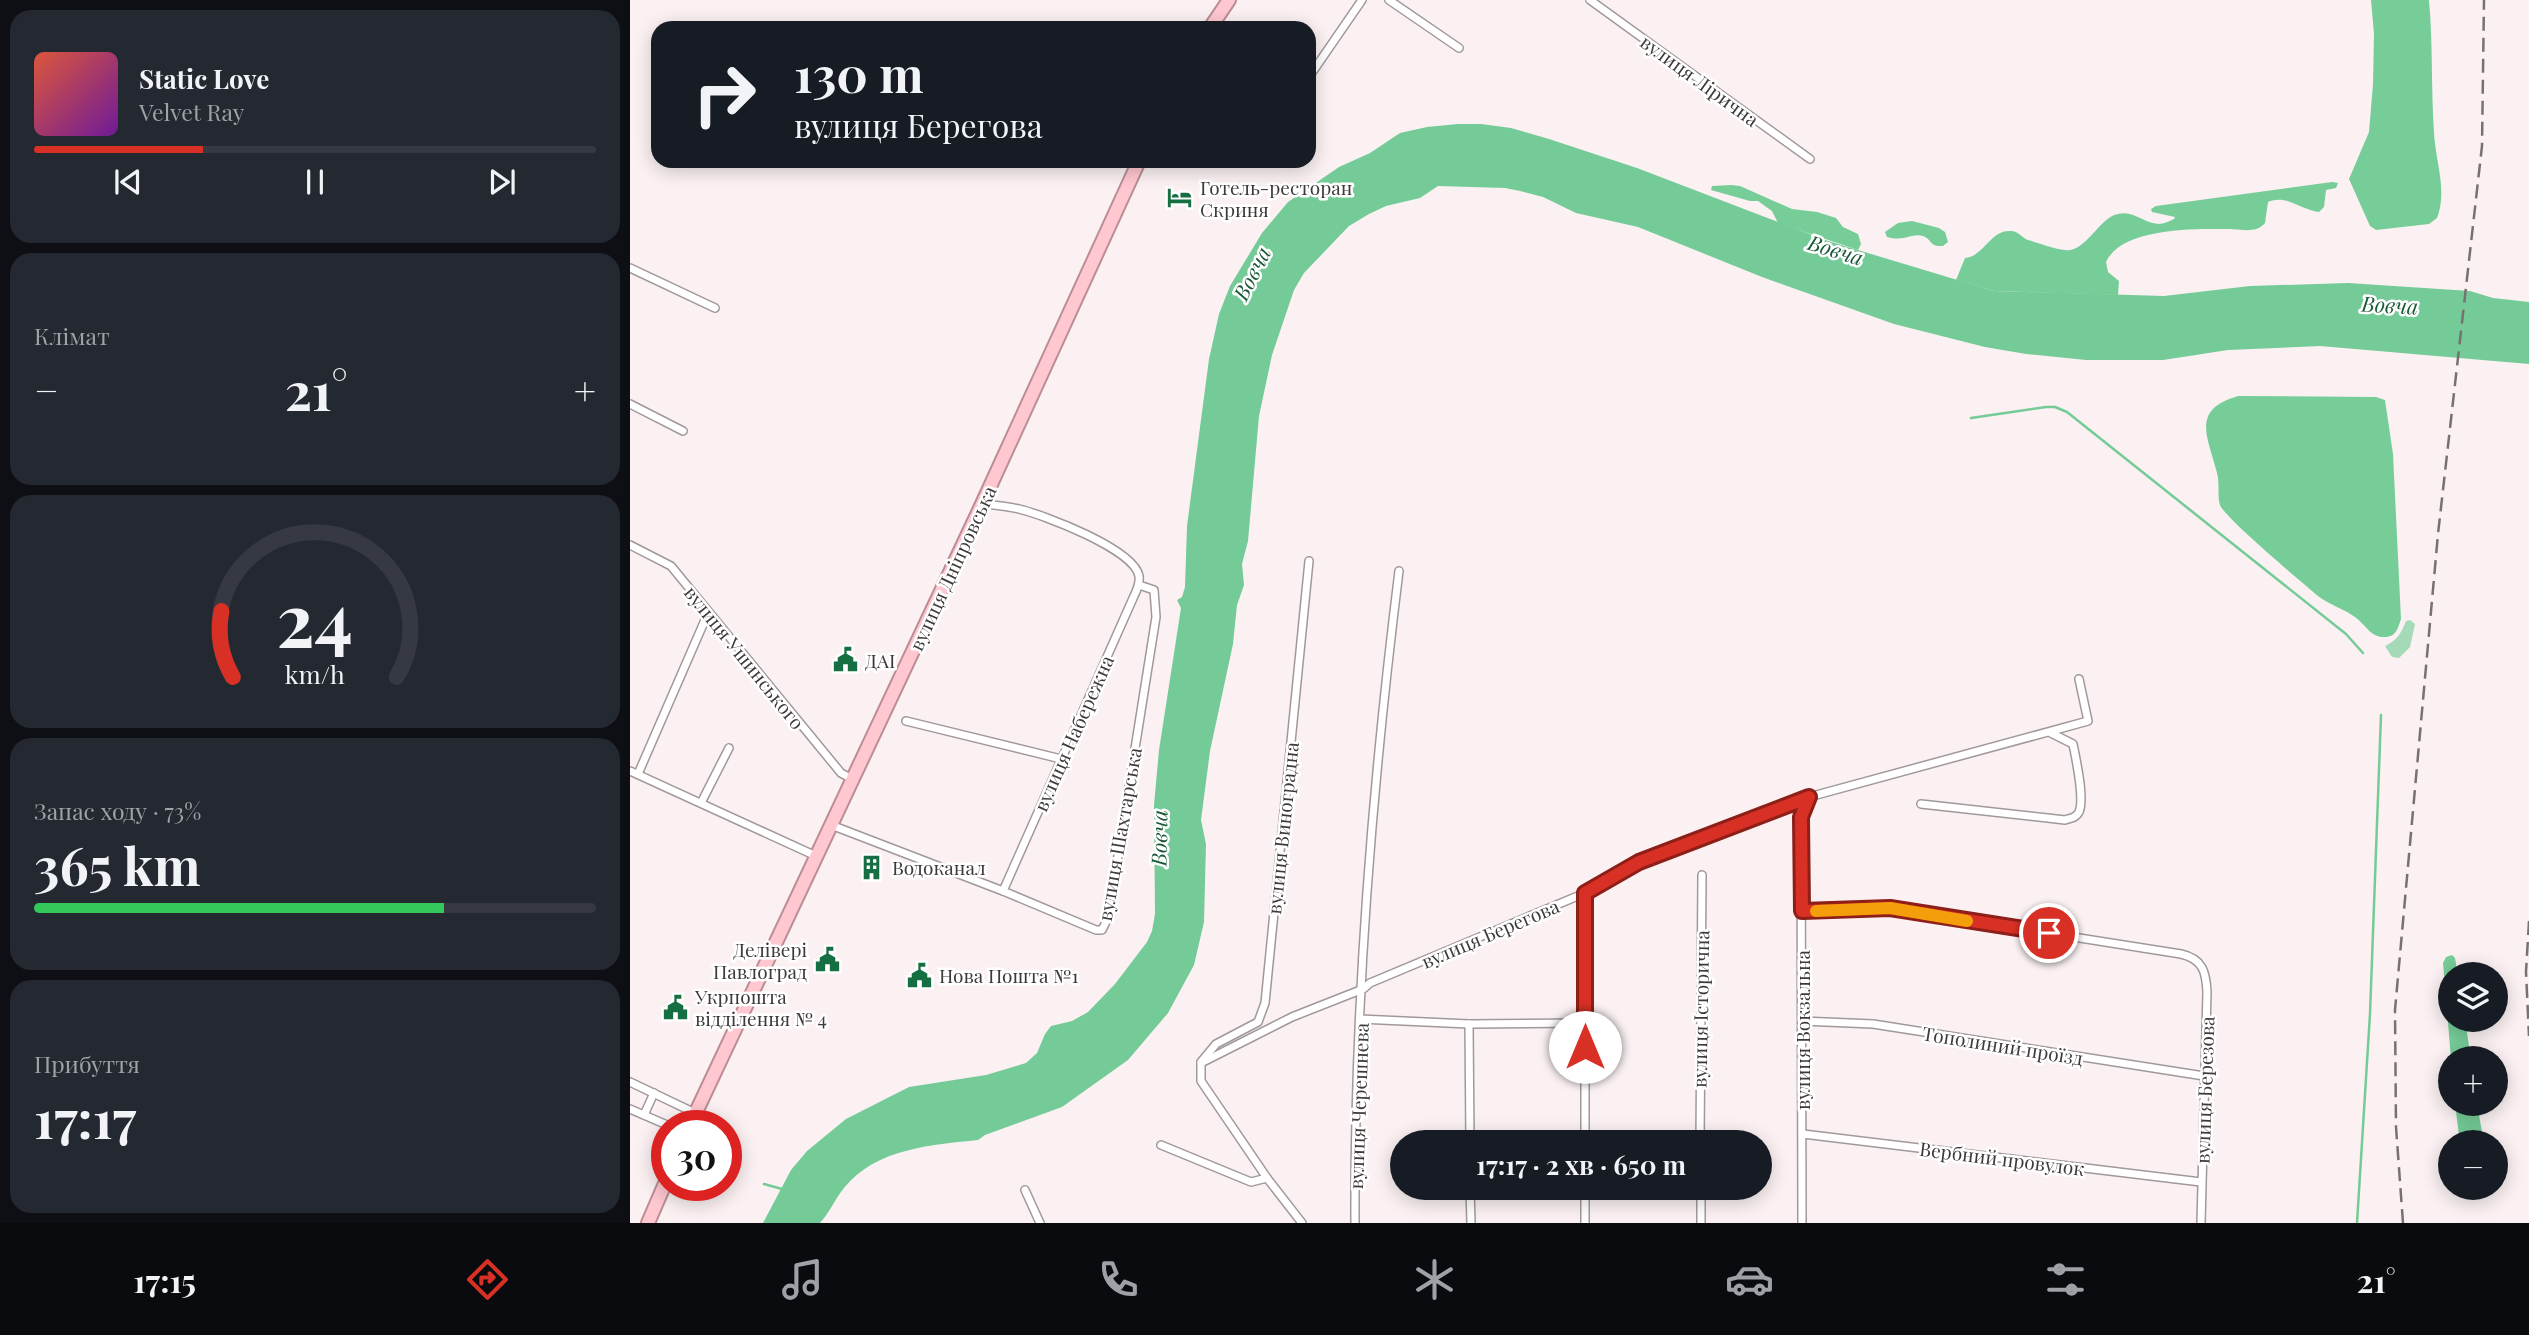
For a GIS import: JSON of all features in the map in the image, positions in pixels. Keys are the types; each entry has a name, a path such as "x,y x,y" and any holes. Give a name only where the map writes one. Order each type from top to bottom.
{"highway":[{"path":"1215,21 1229,0"},
{"name":"вулиця Дніпровська","path":"697,1110 982,504 1136,168"},
{"path":"648,1223 658,1201"}],"street":[{"path":"1316,67 1362,0"},
{"path":"1389,0 1459,48"},
{"name":"вулиця Лірична","path":"1590,0 1811,159"},
{"path":"630,268 715,308"},
{"path":"630,404 683,431"},
{"name":"вулиця Набережна","path":"982,504 1020,509 1097,539 1126,558 1139,575 1139,585 1003,891"},
{"name":"вулиця Ушинського","path":"631,549 671,566 841,773 852,779"},
{"name":"вулиця Виноградна","path":"1200,1063 1216,1044 1258,1021 1265,1003 1309,561"},
{"path":"1363,989 1371,837 1399,570"},
{"name":"вулиця Шахтарська","path":"831,825 1096,930 1102,930 1106,925 1156,617 1154,590 1139,585"},
{"path":"708,613 634,773 817,856"},
{"name":"вулиця Берегова","path":"1200,1063 1292,1017 1585,893 1639,862 1809,797 2088,721 2080,679"},
{"path":"906,721 1061,759"},
{"path":"1921,804 2065,820 2074,818 2080,811 2080,791 2073,744 2051,733"},
{"path":"701,803 729,748"},
{"name":"вулиця Вокзальна","path":"1802,1223 1801,817 1809,797"},
{"name":"вулиця Історична","path":"1700,1130 1702,875"},
{"path":"1585,893 1585,1130"},
{"name":"вулиця Березова","path":"1802,911 1890,908 2181,954 2197,960 2206,976 2201,1223"},
{"name":"вулиця Черешнева","path":"1355,1223 1363,989"},
{"path":"1360,1019 1469,1024 1584,1023"},
{"name":"Тополиний проїзд","path":"1802,1021 1873,1024 2204,1076"},
{"path":"1469,1024 1470,1130"},
{"path":"1200,1063 1201,1081 1267,1178 1302,1223"},
{"path":"630,1082 654,1093 680,1110"},
{"path":"644,1115 654,1093"},
{"path":"630,1109 651,1118"},
{"name":"Вербний провулок","path":"1802,1134 2201,1182"},
{"path":"1161,1145 1251,1182 1267,1178"},
{"path":"1025,1190 1040,1223"},
{"path":"1470,1200 1471,1223"},
{"path":"1585,1200 1585,1223"},
{"path":"1700,1200 1701,1223"}],"shaded area":[{"path":"2371,0 2429,0 2434,132 2441,197 2437,218 2429,224 2376,230 2370,226 2349,179 2369,132 2374,34"},
{"path":"2338,183 2336,188 2326,190 2324,207 2319,212 2288,201 2275,200 2268,202 2265,223 2257,229 2179,230 2143,236 2127,242 2114,251 2106,262 2108,272 2119,281 2118,295 1994,291 1956,280 1965,258 1977,253 2002,232 2015,232 2028,240 2072,250 2084,243 2106,220 2119,214 2131,214 2161,224 2175,217 2152,212 2151,209 2156,206"},
{"path":"1712,186 1740,186 1792,209 1836,218 1843,227 1858,234 1861,244 1858,250 1778,223 1772,211 1758,201 1711,190"},
{"path":"1912,221 1939,228 1945,232 1948,242 1939,246 1923,236 1898,239 1887,237 1885,232 1898,223"},
{"path":"2238,396 2376,397 2385,400 2393,454 2401,619 2392,635 2376,635 2355,617 2318,596 2249,536 2220,505 2218,477 2206,426 2213,409"},
{"path":"2410,620 2415,624 2410,647 2399,658 2392,657 2385,646 2396,639 2406,621"},
{"path":"2452,955 2456,962 2444,962 2446,957"},
{"path":"2449,1032 2467,1032 2469,1046 2450,1046"},
{"path":"2457,1116 2479,1116 2482,1130 2458,1130"}],"water":[{"name":"Вовча","path":"1458,124 1511,128 1549,139 1637,168 1828,241 1994,291 2164,296 2250,286 2348,283 2470,291 2493,298 2529,302 2529,364 2320,346 2228,350 2163,360 2086,360 2026,354 1985,347 1894,324 1762,277 1638,227 1576,213 1543,197 1520,191 1438,186 1420,198 1386,206 1369,214 1349,226 1304,273 1294,290 1272,355 1259,416 1248,541 1242,564 1244,585 1237,605 1233,644 1210,751 1201,820 1206,844 1204,922 1194,965 1168,1013 1128,1060 1062,1107 978,1140 906,1151 872,1164 844,1188 820,1223 763,1223 791,1170 807,1151 846,1119 909,1087 986,1075 1026,1063 1037,1053 1051,1026 1072,1021 1088,1012 1115,984 1147,942 1155,914 1154,805 1159,750 1181,608 1177,600 1182,597 1185,587 1187,526 1209,359 1219,314 1230,286 1262,233 1288,202 1339,167 1370,153 1400,133"}],"waterway":[{"path":"1971,418 2046,407 2067,412 2346,634 2363,653"},
{"path":"2357,1223 2370,1014 2381,715"},
{"path":"764,1184 782,1189"}],"railway":[{"path":"2403,1223 2396,1127 2395,1010 2438,534 2482,146 2484,0"},
{"path":"2529,921 2526,972 2529,1036"}],"slow traffic":[{"path":"1816,911 1890,908 1967,921"}],"place":[{"name":"Готель-ресторан Скриня","path":"1180,198"},
{"name":"ДАІ","path":"845,660"},
{"name":"Водоканал","path":"872,867"},
{"name":"Делівері Павлоград","path":"827,960"},
{"name":"Нова Пошта №1","path":"919,975"},
{"name":"Укрпошта відділення № 4","path":"675,1007"}],"route":[{"path":"1585,1047 1585,893 1639,862 1809,797 1801,817 1802,911 1890,908 2049,933"}]}
